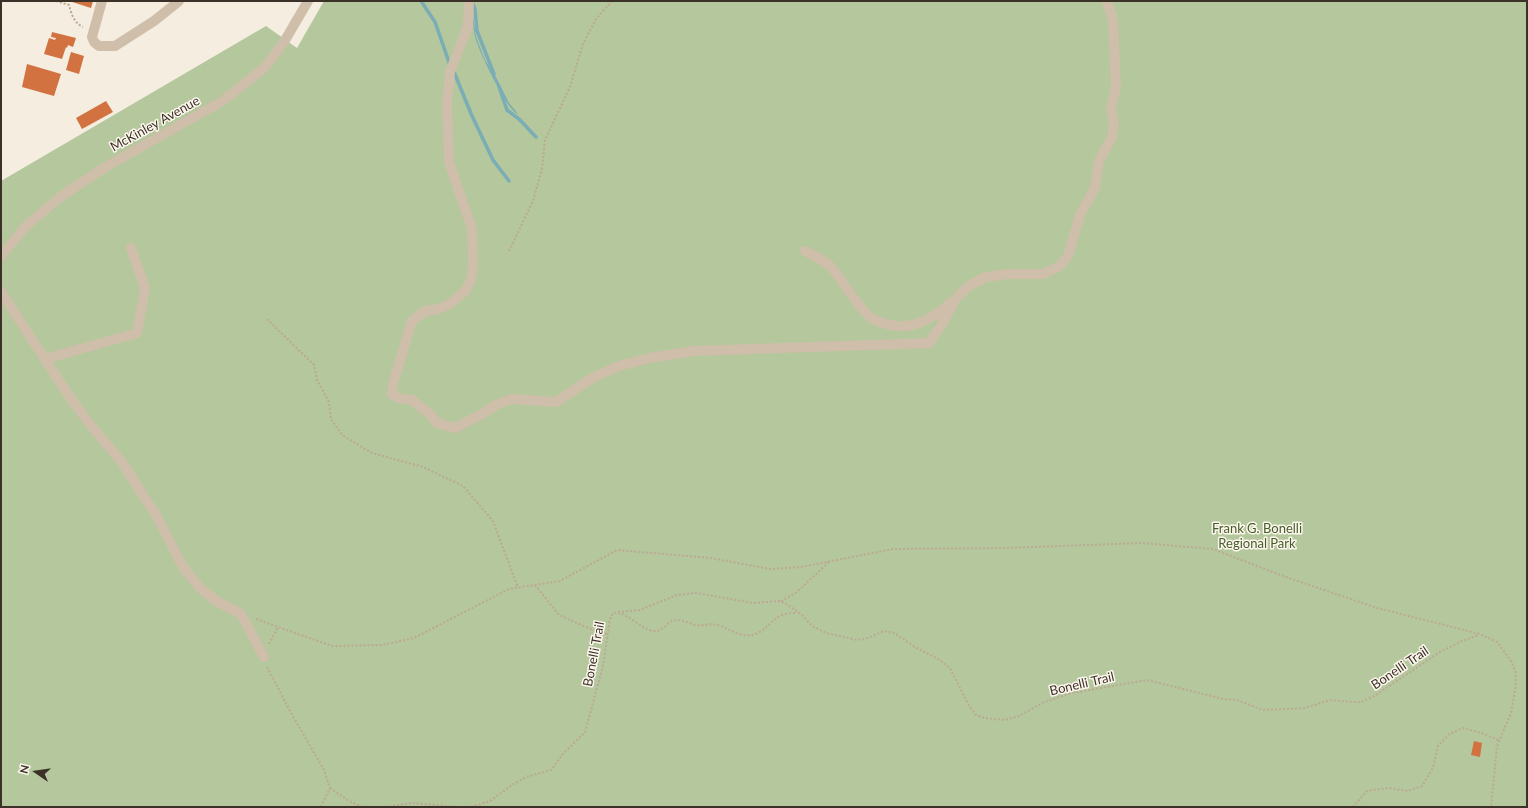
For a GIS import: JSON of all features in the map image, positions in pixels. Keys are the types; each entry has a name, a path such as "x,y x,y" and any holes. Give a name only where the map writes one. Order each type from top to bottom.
{"lane":[{"path":"102,1 92,37 94,42 103,47 115,46 154,21 179,1"},
{"name":"McKinley Avenue","path":"1,256 26,226 60,197 104,168 224,100 265,67 284,42 308,1"},
{"path":"468,1 468,26 450,72 447,102 449,162 472,228 474,263 471,281 465,291 450,304 438,309 424,311 412,321 393,384 392,394 398,398 412,400 419,404 437,423 455,428 494,406 511,400 556,402 594,377 619,366 650,358 693,351 929,343 941,326 957,297"},
{"path":"805,251 830,266 860,307 872,319 886,324 902,327 917,324 945,308 969,286 986,278 1007,274 1043,274 1060,266 1068,256 1080,215 1095,188 1099,161 1112,137 1114,122 1111,108 1116,88 1113,20 1107,1"},
{"path":"45,359 137,333 145,288 131,248"},
{"path":"1,292 74,402 121,461 156,515 183,567 200,588 218,602 241,614 264,657"}],"path":[{"path":"56,1 69,5 72,14 80,25 94,30"},
{"path":"509,251 533,201 542,169 545,140 570,87 583,44 596,19 612,1"},
{"path":"268,319 314,365 317,380 329,402 330,419 342,435 372,453 423,467 463,486 493,522 518,588"},
{"path":"241,614 332,646 382,645 414,638 509,589 560,581 617,550 711,558 770,569 801,567 893,549 1004,548 1142,543 1213,549 1283,576 1378,608 1480,634 1497,642 1511,661 1515,670 1516,684 1514,703 1495,753 1491,807"},
{"path":"618,612 640,610 664,600 688,593 754,603 780,601 797,592 829,562"},
{"path":"535,585 560,615 593,630 608,634"},
{"path":"780,601 798,613"},
{"name":"Bonelli Trail","path":"471,807 490,800 512,785 526,778 551,770 562,755 585,732 603,666 611,615 618,612 654,631 659,631 667,624 677,620 698,625 715,624 738,634 749,635 762,631 782,615 798,613 818,631 857,640 868,638 884,631 894,633 938,659 950,668 968,704 976,715 985,718 1004,720 1019,716 1044,702 1072,692 1147,680 1223,699 1237,700 1263,710 1305,708 1330,700 1361,702 1376,695 1440,652 1480,634"},
{"path":"278,626 264,657 269,672 324,770 330,788 349,801 363,807"},
{"path":"1353,807 1367,791 1388,788 1408,791 1422,786 1432,768 1438,746 1449,734 1463,728 1499,740"},
{"path":"322,807 327,791 330,788"},
{"path":"385,807 413,803 457,807"}],"green space":[{"name":"Frank G. Bonelli Regional Park","path":"324,1 1527,1 1527,807 1,807 1,181 266,26 297,48"}],"water":[{"path":"471,3 476,37 485,60 495,75 509,103 518,114 513,110 500,91 481,54 475,37"}],"building":[{"path":"69,1 93,1 91,8"},
{"path":"52,32 76,38 73,47 68,45 67,48 66,47 62,59 44,54 49,38 55,40 56,38 51,37"},
{"path":"71,52 84,56 79,74 66,70"},
{"path":"27,64 61,74 54,96 22,87"},
{"path":"106,101 113,112 82,129 76,118"},
{"path":"1474,741 1482,743 1480,757 1471,755"}],"waterway":[{"path":"421,1 435,22 450,65"},
{"path":"472,2 475,9 477,31 494,74"},
{"path":"454,72 472,116 493,160 509,181"},
{"path":"499,87 507,110 519,119 536,137"}]}
